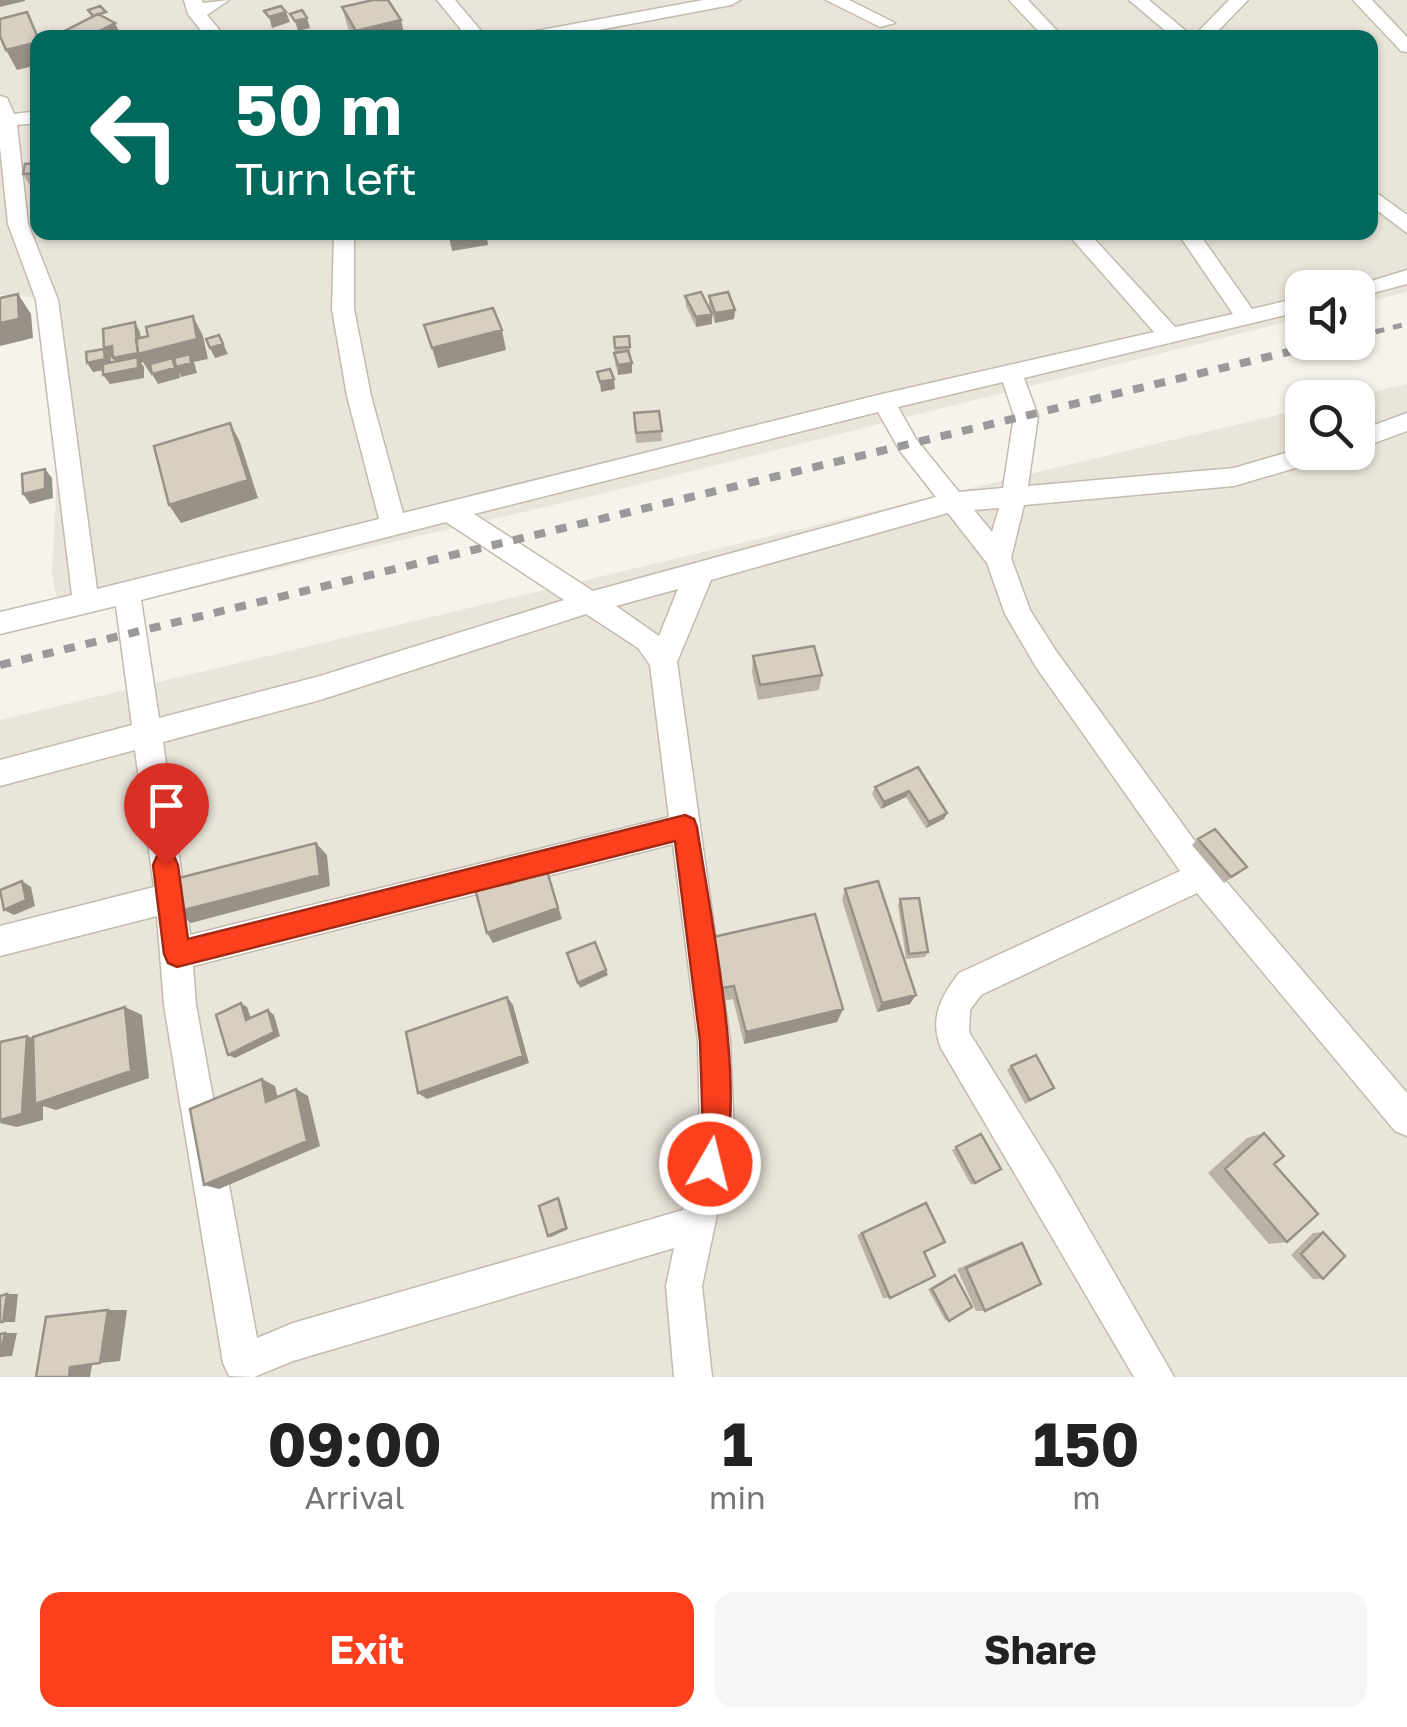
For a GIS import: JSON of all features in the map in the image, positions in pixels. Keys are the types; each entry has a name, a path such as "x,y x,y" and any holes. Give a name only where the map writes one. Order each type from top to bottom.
{"street":[{"path":"211,30 195,7 220,0"},
{"path":"446,0 471,30"},
{"path":"556,30 644,7 731,0"},
{"path":"835,0 892,30"},
{"path":"866,0 892,30"},
{"path":"1018,0 1048,30"},
{"path":"1138,0 1175,30"},
{"path":"1209,30 1239,0"},
{"path":"1362,0 1407,47"},
{"path":"30,117 2,115 18,224 47,300 86,603"},
{"path":"1378,201 1407,226"},
{"path":"344,240 343,309 359,396 394,528"},
{"path":"1083,240 1171,338"},
{"path":"1193,240 1247,318"},
{"path":"1375,285 1407,277"},
{"path":"0,623 394,528 884,402 1285,308"},
{"path":"998,558 1014,497 1026,416 1012,375"},
{"path":"884,402 908,445 998,558 1018,614 1046,659 1202,876 1407,1119"},
{"path":"1375,434 1407,422"},
{"path":"0,773 320,688 588,602 954,502 1234,477 1285,462"},
{"path":"452,513 647,640 663,662"},
{"path":"692,1377 684,1286 718,1134 714,1041 663,662 690,591 703,570"},
{"path":"127,594 135,632 144,733 171,898 180,1004 231,1282 241,1370 293,1342 696,1224"},
{"path":"177,954 685,827"},
{"path":"1155,1377 953,1036 954,1005 970,984 1202,876"},
{"path":"0,941 171,898"}],"shaded area":[{"path":"0,0 1407,0 1407,292 1375,300 1375,270 1285,270 1285,322 592,496 61,619 52,573 59,433 39,298 0,295"},
{"path":"1407,384 1407,1377 0,1377 0,720 1285,413 1285,470 1375,470 1375,391"}],"building":[{"path":"388,0 401,20 355,30 342,7"},
{"path":"100,6 106,12 93,16 88,10"},
{"path":"281,6 286,12 269,17 264,11"},
{"path":"302,10 307,18 295,21 290,14"},
{"path":"27,12 35,30 30,30 30,44 6,50 0,36 0,19"},
{"path":"98,14 115,23 101,30 67,30"},
{"path":"701,292 712,314 696,317 685,296"},
{"path":"728,292 735,310 715,313 709,296"},
{"path":"18,294 19,319 0,323 0,298"},
{"path":"493,308 502,330 432,348 424,325"},
{"path":"193,316 197,339 138,354 136,339 148,336 146,327"},
{"path":"135,322 138,353 113,358 112,346 104,348 103,329"},
{"path":"219,335 223,344 210,348 206,339"},
{"path":"629,336 630,347 615,348 614,337"},
{"path":"104,349 105,359 87,363 86,352"},
{"path":"628,351 632,363 618,365 614,353"},
{"path":"190,354 191,363 176,367 174,358"},
{"path":"138,357 138,368 103,375 103,364"},
{"path":"172,358 175,368 152,374 150,364"},
{"path":"610,369 614,379 600,382 597,372"},
{"path":"659,411 662,431 636,433 634,413"},
{"path":"230,423 248,480 169,505 154,446"},
{"path":"45,469 45,489 23,494 22,474"},
{"path":"814,646 822,675 760,685 753,656"},
{"path":"918,767 947,813 929,822 909,791 884,802 875,787"},
{"path":"1215,829 1247,867 1231,877 1198,839"},
{"path":"316,843 320,875 176,912 175,879"},
{"path":"547,871 558,908 487,933 474,885 504,875 508,884"},
{"path":"22,881 26,900 4,910 0,890"},
{"path":"878,881 916,995 882,1003 845,889"},
{"path":"919,898 928,952 909,954 900,899"},
{"path":"815,914 843,1009 746,1032 734,986 722,988 709,938"},
{"path":"595,942 606,970 578,983 567,953"},
{"path":"507,997 523,1056 418,1093 406,1032"},
{"path":"241,1003 246,1020 268,1010 274,1032 228,1055 216,1015"},
{"path":"125,1007 131,1071 35,1104 33,1037"},
{"path":"27,1036 22,1114 0,1120 0,1042"},
{"path":"1036,1055 1054,1088 1030,1100 1011,1066"},
{"path":"262,1079 266,1102 296,1089 307,1141 204,1185 190,1109"},
{"path":"1264,1133 1284,1156 1274,1164 1318,1214 1287,1242 1225,1169"},
{"path":"981,1134 1001,1169 975,1183 956,1147"},
{"path":"558,1198 566,1228 548,1236 539,1206"},
{"path":"926,1203 945,1242 924,1252 935,1276 890,1298 862,1233"},
{"path":"1323,1232 1345,1256 1323,1279 1301,1254"},
{"path":"1022,1243 1041,1284 985,1311 966,1268"},
{"path":"955,1275 972,1307 949,1321 932,1289"},
{"path":"7,1294 3,1322 0,1322 0,1296"},
{"path":"108,1310 100,1363 70,1367 69,1377 36,1377 46,1317"}],"railway":[{"path":"1375,332 1407,324"},
{"path":"0,665 1285,353"}],"route":[{"path":"166,865 177,954 685,827 714,1041 718,1134 710,1164"}]}
